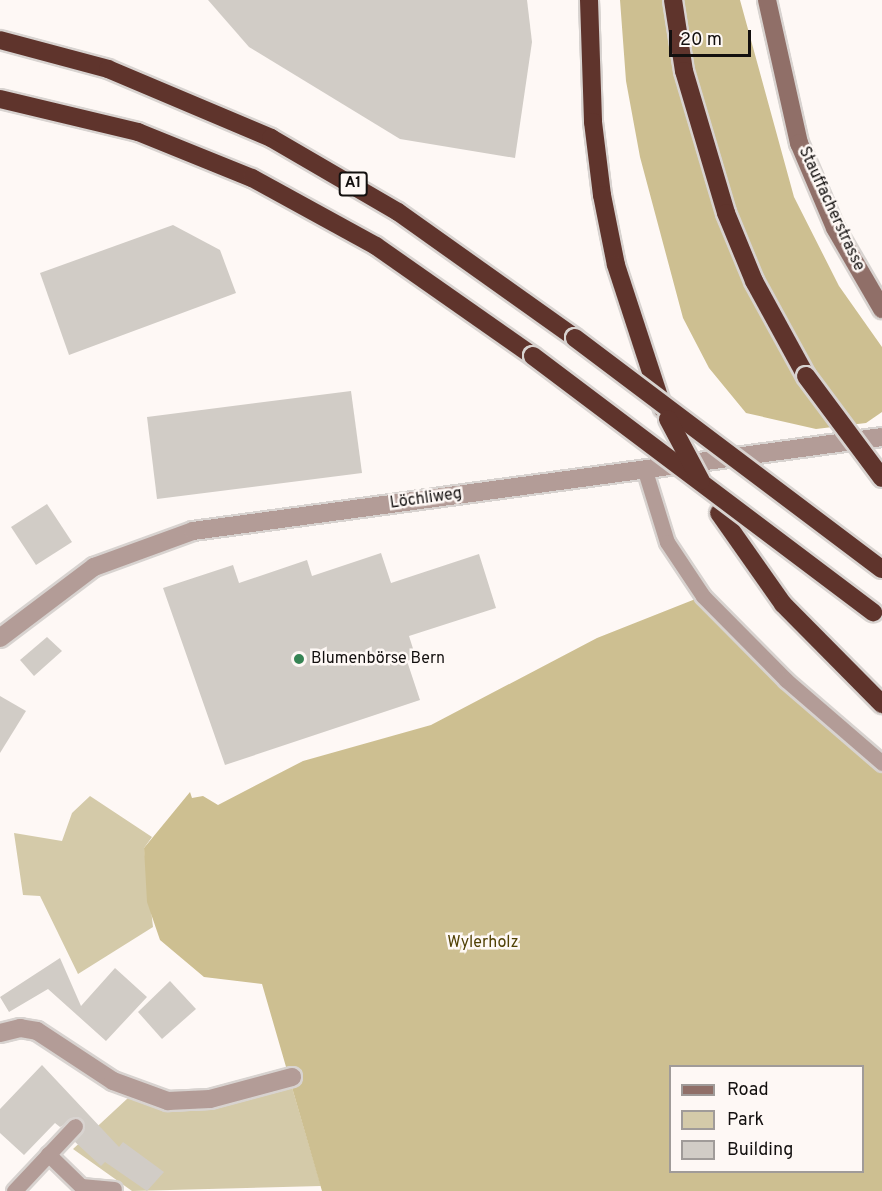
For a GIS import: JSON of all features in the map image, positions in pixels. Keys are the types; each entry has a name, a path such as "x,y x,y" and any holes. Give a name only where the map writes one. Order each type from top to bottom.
{"highway":[{"path":"589,0 593,122 602,195 626,300 668,419 719,513 783,604 882,704"},
{"path":"673,0 684,71 726,213 754,281 806,376 882,478"},
{"name":"A1","path":"0,40 108,69 202,105 334,172 575,338 882,568"},
{"name":"A1","path":"0,99 93,119 185,149 314,210 437,286 878,614"}],"street":[{"name":"Stauffacherstrasse","path":"767,0 799,143 835,228 882,309"},
{"name":"Löchliweg","path":"0,638 94,567 193,531 882,437"},
{"path":"0,1033 20,1028 37,1031 112,1081 168,1101 210,1099 292,1077"}],"lane":[{"path":"645,471 667,542 703,596 786,680 882,763"},
{"path":"14,1191 75,1126"},
{"path":"48,1154 81,1186 114,1189"}],"green space":[{"path":"620,0 740,0 794,197 839,286 882,347 882,412 866,423 816,429 746,413 709,368 683,318 640,157 626,81"},
{"name":"Wylerholz","path":"703,596 882,763 882,1191 322,1191 262,984 204,977 160,940 147,902 144,848 190,792 192,798 203,796 218,805 303,761 431,725 597,638"},
{"path":"90,796 152,837 144,848 153,927 78,974 40,896 23,895 14,833 62,841 72,813"},
{"path":"291,1084 321,1186 132,1191 73,1149 128,1098 185,1109"}],"building":[{"path":"208,0 527,0 532,42 515,158 400,139 249,47"},
{"path":"173,225 220,250 236,293 69,355 40,273"},
{"path":"351,391 362,473 157,499 147,417"},
{"path":"47,504 72,542 36,565 11,527"},
{"name":"Blumenbörse Bern","path":"381,553 391,583 479,554 496,608 409,636 416,658 407,661 420,700 225,765 163,588 233,565 239,583 307,560 312,576"},
{"path":"47,637 62,651 34,676 20,660"},
{"path":"0,696 26,711 0,753"},
{"path":"60,958 81,1006 115,968 147,997 106,1041 48,989 9,1012 0,997"},
{"path":"170,981 196,1009 162,1039 138,1012"},
{"path":"42,1065 119,1147 123,1142 164,1172 147,1191 105,1162 101,1166 74,1141 85,1128 78,1117 60,1127 55,1123 24,1155 0,1133 0,1109"}],"place":[{"name":"Blumenbörse Bern","path":"299,659"}]}
